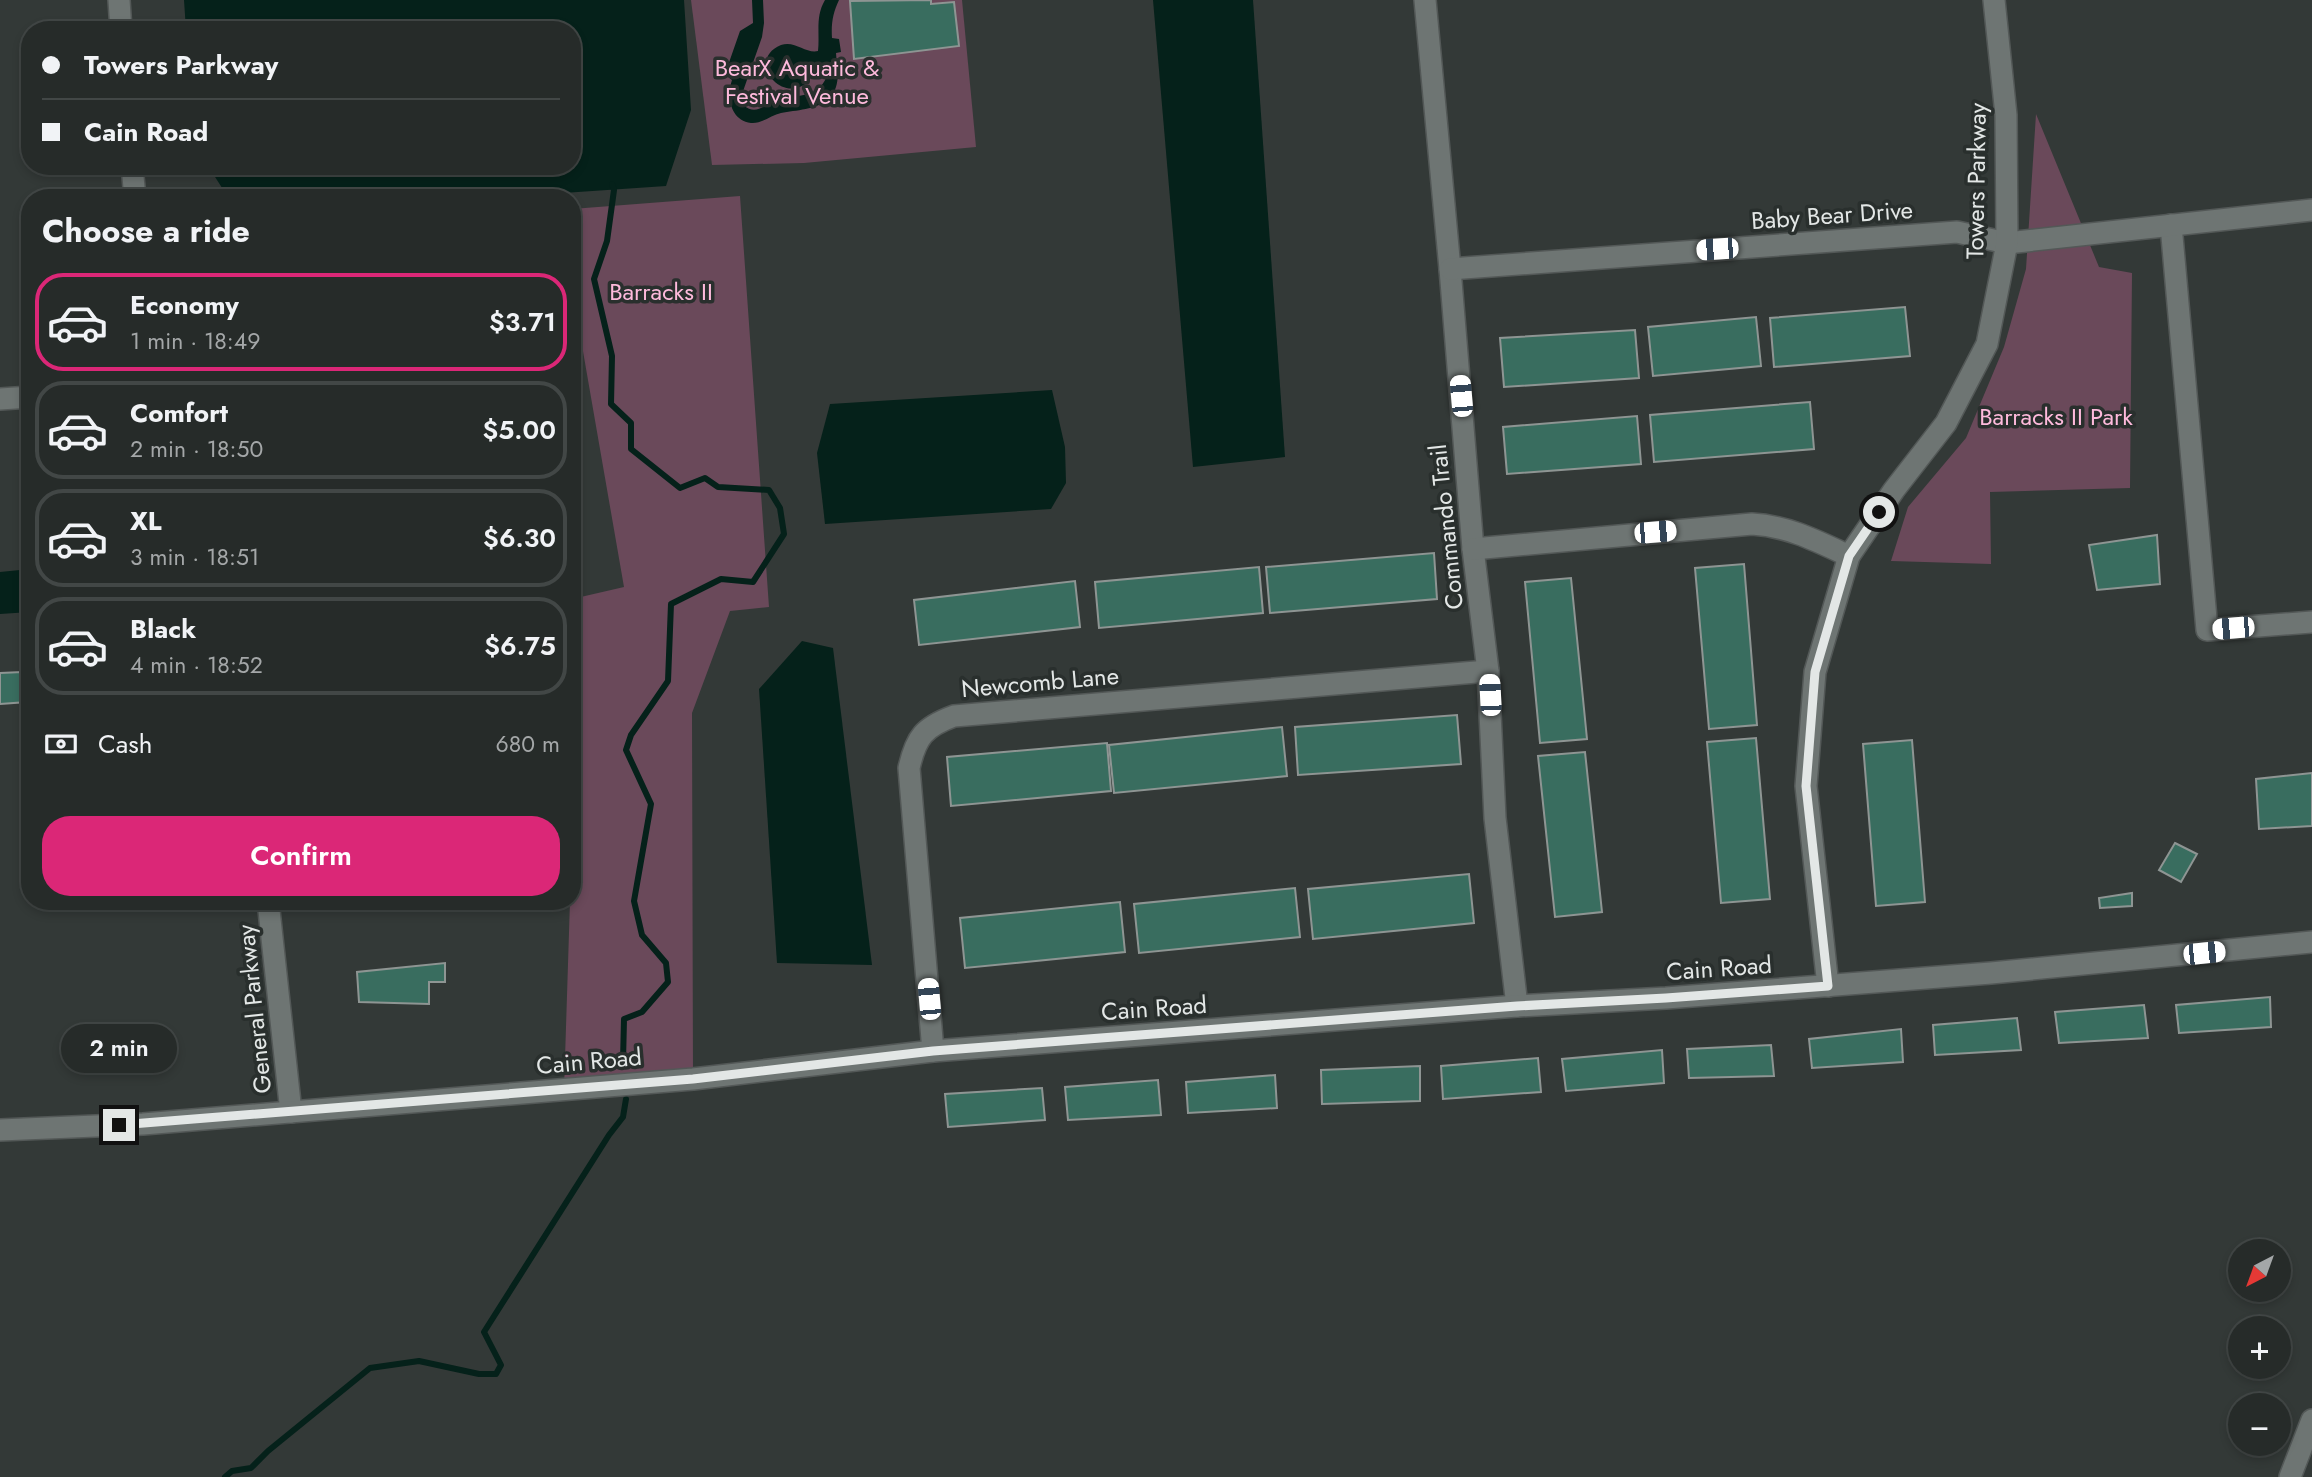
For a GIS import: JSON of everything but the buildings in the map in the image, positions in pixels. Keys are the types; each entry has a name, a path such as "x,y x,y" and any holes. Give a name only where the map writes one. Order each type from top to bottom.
{"street":[{"path":"119,0 120,21"},
{"name":"Commando Trail","path":"1425,0 1473,549 1488,671 1495,818 1517,1006"},
{"name":"Towers Parkway","path":"1828,986 1806,786 1815,672 1849,556 1894,490 1946,423 1987,344 2007,243 2006,115 1994,0"},
{"name":"Baby Bear Drive","path":"1450,269 1957,232 2007,243 2312,210"},
{"path":"2171,225 2207,631 2312,622"},
{"path":"0,399 21,398"},
{"path":"1473,549 1752,524 1791,530 1849,556"},
{"name":"Newcomb Lane","path":"933,1051 909,768 913,749 922,732 937,722 954,716 1488,671"},
{"name":"General Parkway","path":"269,910 291,1112"},
{"name":"Cain Road","path":"0,1130 143,1124 291,1112 693,1079 933,1051 1517,1006 1828,986 2312,942"},
{"path":"2290,1477 2312,1420"}],"green space":[{"name":"BearX Aquatic & Festival Venue","path":"691,0 962,0 976,147 804,163 712,165"},
{"name":"Barracks II Park","path":"2036,114 2099,267 2132,273 2130,488 1990,492 1991,564 1891,561 1908,507 1966,438 2004,347 2026,269"},
{"name":"Barracks II","path":"740,196 769,607 730,611 692,713 693,1079 564,1090 570,910 581,910 581,597 624,587 581,340 581,208"}],"shaded area":[{"path":"184,0 684,0 691,110 666,186 581,192 581,189 223,189 214,175 581,175 581,21 185,21"},
{"path":"752,0 763,0 764,23 762,37 741,97 743,105 753,110 778,100 808,94 825,81 827,67 820,62 807,83 794,88 784,87 770,76 767,59 771,51 786,44 818,51 822,6 825,0 839,0 832,28 832,38 839,39 841,52 836,53 837,83 832,94 823,103 777,114 755,123 744,121 734,112 730,99 732,80 725,74 740,31 753,23"},
{"path":"1153,0 1253,0 1285,457 1193,467"},
{"path":"1052,390 1065,447 1066,483 1051,509 825,524 817,453 830,404"},
{"path":"21,570 21,613 0,614 0,572"},
{"path":"802,641 833,648 872,965 777,963 759,689"}],"waterway":[{"path":"612,184 614,190 607,241 594,279 612,356 611,404 631,423 631,449 680,488 705,478 718,487 769,490 780,508 784,534 753,582 721,579 671,604 668,681 631,735 626,750 651,804 634,901 642,935 666,963 668,982 642,1012 624,1019 623,1062"},
{"path":"225,1477 232,1471 251,1468 370,1368 419,1361 479,1374 496,1374 501,1365 484,1332 623,1117 626,1099"}],"route":[{"path":"119,1125 693,1079 933,1051 1517,1006 1828,986 1806,786 1815,672 1849,556 1879,512"}]}
